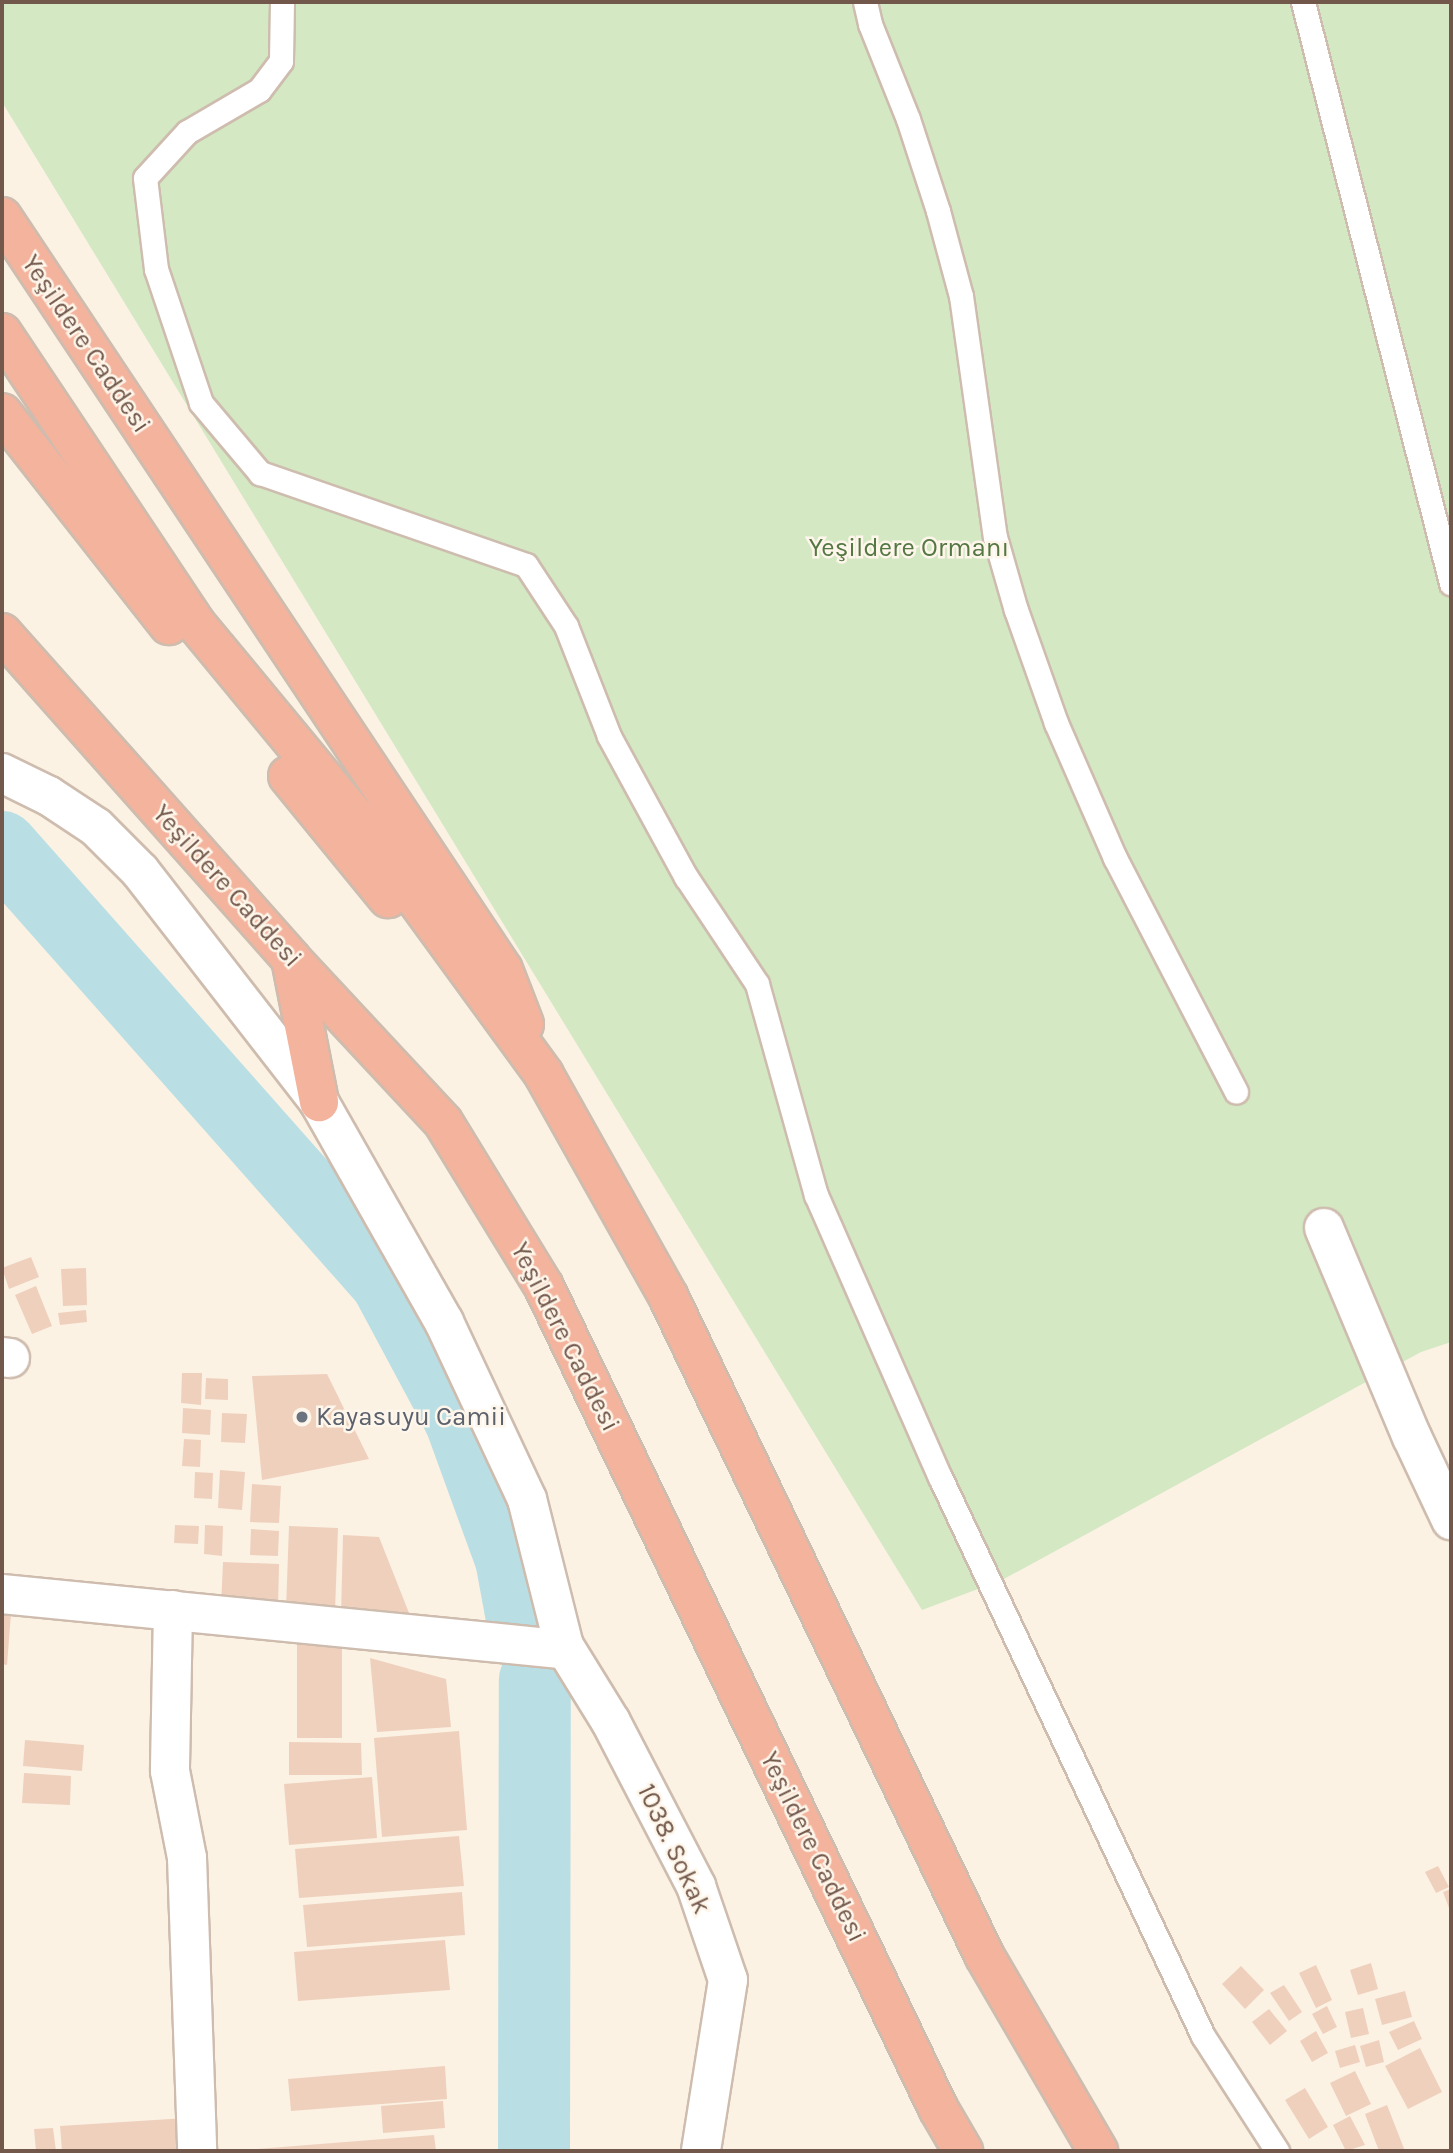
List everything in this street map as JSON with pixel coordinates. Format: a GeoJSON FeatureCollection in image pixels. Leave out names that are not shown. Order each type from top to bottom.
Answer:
{"type":"FeatureCollection","features":[{"type":"Feature","properties":{"kind":"highway","name":"Yeşildere Caddesi"},"geometry":{"type":"LineString","coordinates":[[2,217],[503,970],[544,1075]]}},
{"type":"Feature","properties":{"kind":"highway","name":"Yeşildere Caddesi"},"geometry":{"type":"LineString","coordinates":[[2,333],[196,624],[362,825],[544,1075],[669,1298],[984,1955],[1098,2151]]}},
{"type":"Feature","properties":{"kind":"highway","name":"Yeşildere Caddesi"},"geometry":{"type":"LineString","coordinates":[[2,413],[356,862],[544,1075]]}},
{"type":"Feature","properties":{"kind":"highway","name":"Yeşildere Caddesi"},"geometry":{"type":"LineString","coordinates":[[2,633],[291,959],[443,1122],[544,1287],[938,2108],[963,2151]]}},
{"type":"Feature","properties":{"kind":"highway"},"geometry":{"type":"LineString","coordinates":[[291,959],[319,1102]]}},
{"type":"Feature","properties":{"kind":"street","name":"1038. Sokak"},"geometry":{"type":"LineString","coordinates":[[2,773],[49,796],[96,827],[140,871],[319,1102],[444,1322],[527,1499],[564,1646],[611,1722],[696,1886],[728,1980],[702,2151]]}},
{"type":"Feature","properties":{"kind":"street"},"geometry":{"type":"LineString","coordinates":[[1324,1228],[1412,1437],[1451,1520]]}},
{"type":"Feature","properties":{"kind":"street"},"geometry":{"type":"LineString","coordinates":[[2,1594],[560,1649],[564,1646]]}},
{"type":"Feature","properties":{"kind":"street"},"geometry":{"type":"LineString","coordinates":[[173,1609],[170,1771],[187,1858],[197,2151]]}},
{"type":"Feature","properties":{"kind":"lane"},"geometry":{"type":"LineString","coordinates":[[282,2],[281,61],[259,90],[187,132],[145,178],[156,269],[201,403],[260,473],[526,565],[566,626],[609,736],[686,877],[757,984],[816,1195],[940,1477],[1203,2036],[1277,2151]]}},
{"type":"Feature","properties":{"kind":"lane"},"geometry":{"type":"LineString","coordinates":[[865,2],[870,23],[908,119],[939,211],[961,296],[995,537],[1016,610],[1056,723],[1115,858],[1236,1091]]}},
{"type":"Feature","properties":{"kind":"lane"},"geometry":{"type":"LineString","coordinates":[[1303,2],[1451,583]]}},
{"type":"Feature","properties":{"kind":"green space","name":"Yeşildere Ormanı"},"geometry":{"type":"Polygon","coordinates":[[[2,2],[1451,2],[1451,1342],[1421,1352],[1002,1580],[922,1610],[2,102],[2,2]]]}},
{"type":"Feature","properties":{"kind":"building"},"geometry":{"type":"Polygon","coordinates":[[[31,1257],[39,1277],[9,1289],[2,1268],[31,1257]]]}},
{"type":"Feature","properties":{"kind":"building"},"geometry":{"type":"Polygon","coordinates":[[[86,1268],[87,1305],[63,1306],[61,1269],[86,1268]]]}},
{"type":"Feature","properties":{"kind":"building"},"geometry":{"type":"Polygon","coordinates":[[[36,1286],[52,1326],[32,1334],[15,1295],[36,1286]]]}},
{"type":"Feature","properties":{"kind":"building"},"geometry":{"type":"Polygon","coordinates":[[[86,1310],[87,1322],[60,1325],[58,1313],[86,1310]]]}},
{"type":"Feature","properties":{"kind":"building"},"geometry":{"type":"Polygon","coordinates":[[[182,1373],[202,1373],[201,1405],[181,1403],[182,1373]]]}},
{"type":"Feature","properties":{"kind":"building","name":"Kayasuyu Camii"},"geometry":{"type":"Polygon","coordinates":[[[327,1374],[369,1459],[262,1480],[252,1376],[327,1374]]]}},
{"type":"Feature","properties":{"kind":"building"},"geometry":{"type":"Polygon","coordinates":[[[206,1378],[228,1379],[228,1400],[205,1399],[206,1378]]]}},
{"type":"Feature","properties":{"kind":"building"},"geometry":{"type":"Polygon","coordinates":[[[183,1408],[211,1410],[210,1435],[182,1433],[183,1408]]]}},
{"type":"Feature","properties":{"kind":"building"},"geometry":{"type":"Polygon","coordinates":[[[222,1413],[247,1414],[245,1443],[221,1442],[222,1413]]]}},
{"type":"Feature","properties":{"kind":"building"},"geometry":{"type":"Polygon","coordinates":[[[184,1439],[201,1440],[200,1467],[182,1466],[184,1439]]]}},
{"type":"Feature","properties":{"kind":"building"},"geometry":{"type":"Polygon","coordinates":[[[220,1470],[245,1472],[242,1510],[218,1508],[220,1470]]]}},
{"type":"Feature","properties":{"kind":"building"},"geometry":{"type":"Polygon","coordinates":[[[195,1472],[213,1473],[212,1499],[194,1498],[195,1472]]]}},
{"type":"Feature","properties":{"kind":"building"},"geometry":{"type":"Polygon","coordinates":[[[252,1484],[281,1486],[279,1523],[250,1522],[252,1484]]]}},
{"type":"Feature","properties":{"kind":"building"},"geometry":{"type":"Polygon","coordinates":[[[175,1525],[199,1526],[198,1544],[174,1543],[175,1525]]]}},
{"type":"Feature","properties":{"kind":"building"},"geometry":{"type":"Polygon","coordinates":[[[205,1525],[223,1526],[222,1556],[204,1554],[205,1525]]]}},
{"type":"Feature","properties":{"kind":"building"},"geometry":{"type":"Polygon","coordinates":[[[289,1526],[338,1528],[335,1612],[286,1610],[289,1526]]]}},
{"type":"Feature","properties":{"kind":"building"},"geometry":{"type":"Polygon","coordinates":[[[251,1529],[279,1531],[278,1556],[250,1555],[251,1529]]]}},
{"type":"Feature","properties":{"kind":"building"},"geometry":{"type":"Polygon","coordinates":[[[343,1535],[379,1537],[411,1618],[341,1616],[343,1535]]]}},
{"type":"Feature","properties":{"kind":"building"},"geometry":{"type":"Polygon","coordinates":[[[223,1562],[279,1564],[278,1609],[221,1606],[223,1562]]]}},
{"type":"Feature","properties":{"kind":"building"},"geometry":{"type":"Polygon","coordinates":[[[2,1614],[11,1614],[7,1665],[2,1664],[2,1614]]]}},
{"type":"Feature","properties":{"kind":"building"},"geometry":{"type":"Polygon","coordinates":[[[342,1642],[342,1738],[297,1738],[297,1643],[342,1642]]]}},
{"type":"Feature","properties":{"kind":"building"},"geometry":{"type":"Polygon","coordinates":[[[370,1658],[446,1679],[451,1727],[377,1732],[370,1658]]]}},
{"type":"Feature","properties":{"kind":"building"},"geometry":{"type":"Polygon","coordinates":[[[459,1731],[467,1830],[382,1837],[374,1738],[459,1731]]]}},
{"type":"Feature","properties":{"kind":"building"},"geometry":{"type":"Polygon","coordinates":[[[25,1740],[84,1745],[82,1771],[23,1766],[25,1740]]]}},
{"type":"Feature","properties":{"kind":"building"},"geometry":{"type":"Polygon","coordinates":[[[289,1742],[361,1743],[362,1775],[289,1775],[289,1742]]]}},
{"type":"Feature","properties":{"kind":"building"},"geometry":{"type":"Polygon","coordinates":[[[24,1773],[71,1776],[70,1805],[22,1803],[24,1773]]]}},
{"type":"Feature","properties":{"kind":"building"},"geometry":{"type":"Polygon","coordinates":[[[372,1777],[377,1838],[289,1845],[284,1784],[372,1777]]]}},
{"type":"Feature","properties":{"kind":"building"},"geometry":{"type":"Polygon","coordinates":[[[459,1836],[464,1886],[299,1898],[295,1849],[459,1836]]]}},
{"type":"Feature","properties":{"kind":"building"},"geometry":{"type":"Polygon","coordinates":[[[1438,1866],[1449,1887],[1436,1893],[1425,1872],[1438,1866]]]}},
{"type":"Feature","properties":{"kind":"building"},"geometry":{"type":"Polygon","coordinates":[[[1451,1889],[1451,1913],[1443,1892],[1451,1889]]]}},
{"type":"Feature","properties":{"kind":"building"},"geometry":{"type":"Polygon","coordinates":[[[462,1892],[465,1935],[307,1947],[303,1905],[462,1892]]]}},
{"type":"Feature","properties":{"kind":"building"},"geometry":{"type":"Polygon","coordinates":[[[445,1940],[450,1990],[298,2001],[294,1952],[445,1940]]]}},
{"type":"Feature","properties":{"kind":"building"},"geometry":{"type":"Polygon","coordinates":[[[1371,1963],[1378,1989],[1358,1995],[1350,1970],[1371,1963]]]}},
{"type":"Feature","properties":{"kind":"building"},"geometry":{"type":"Polygon","coordinates":[[[1316,1965],[1332,2000],[1316,2008],[1299,1973],[1316,1965]]]}},
{"type":"Feature","properties":{"kind":"building"},"geometry":{"type":"Polygon","coordinates":[[[1241,1966],[1264,1990],[1245,2009],[1222,1984],[1241,1966]]]}},
{"type":"Feature","properties":{"kind":"building"},"geometry":{"type":"Polygon","coordinates":[[[1284,1985],[1302,2012],[1289,2021],[1270,1993],[1284,1985]]]}},
{"type":"Feature","properties":{"kind":"building"},"geometry":{"type":"Polygon","coordinates":[[[1405,1991],[1412,2017],[1382,2025],[1375,1999],[1405,1991]]]}},
{"type":"Feature","properties":{"kind":"building"},"geometry":{"type":"Polygon","coordinates":[[[1327,2006],[1337,2027],[1323,2034],[1312,2014],[1327,2006]]]}},
{"type":"Feature","properties":{"kind":"building"},"geometry":{"type":"Polygon","coordinates":[[[1363,2008],[1369,2034],[1351,2038],[1345,2012],[1363,2008]]]}},
{"type":"Feature","properties":{"kind":"building"},"geometry":{"type":"Polygon","coordinates":[[[1269,2009],[1287,2031],[1270,2045],[1252,2022],[1269,2009]]]}},
{"type":"Feature","properties":{"kind":"building"},"geometry":{"type":"Polygon","coordinates":[[[1414,2021],[1422,2039],[1398,2050],[1389,2032],[1414,2021]]]}},
{"type":"Feature","properties":{"kind":"building"},"geometry":{"type":"Polygon","coordinates":[[[1316,2031],[1328,2053],[1312,2062],[1300,2041],[1316,2031]]]}},
{"type":"Feature","properties":{"kind":"building"},"geometry":{"type":"Polygon","coordinates":[[[1379,2040],[1384,2062],[1366,2067],[1360,2046],[1379,2040]]]}},
{"type":"Feature","properties":{"kind":"building"},"geometry":{"type":"Polygon","coordinates":[[[1355,2045],[1360,2062],[1340,2068],[1335,2051],[1355,2045]]]}},
{"type":"Feature","properties":{"kind":"building"},"geometry":{"type":"Polygon","coordinates":[[[1420,2048],[1442,2092],[1408,2109],[1385,2066],[1420,2048]]]}},
{"type":"Feature","properties":{"kind":"building"},"geometry":{"type":"Polygon","coordinates":[[[445,2066],[447,2099],[291,2111],[288,2079],[445,2066]]]}},
{"type":"Feature","properties":{"kind":"building"},"geometry":{"type":"Polygon","coordinates":[[[1355,2071],[1371,2104],[1346,2116],[1330,2083],[1355,2071]]]}},
{"type":"Feature","properties":{"kind":"building"},"geometry":{"type":"Polygon","coordinates":[[[1305,2088],[1328,2127],[1309,2139],[1285,2100],[1305,2088]]]}},
{"type":"Feature","properties":{"kind":"building"},"geometry":{"type":"Polygon","coordinates":[[[443,2101],[445,2128],[383,2133],[381,2106],[443,2101]]]}},
{"type":"Feature","properties":{"kind":"building"},"geometry":{"type":"Polygon","coordinates":[[[1387,2105],[1405,2151],[1379,2151],[1365,2114],[1387,2105]]]}},
{"type":"Feature","properties":{"kind":"building"},"geometry":{"type":"Polygon","coordinates":[[[1350,2116],[1365,2145],[1346,2151],[1333,2125],[1350,2116]]]}},
{"type":"Feature","properties":{"kind":"building"},"geometry":{"type":"Polygon","coordinates":[[[186,2118],[188,2151],[62,2151],[60,2126],[186,2118]]]}},
{"type":"Feature","properties":{"kind":"building"},"geometry":{"type":"Polygon","coordinates":[[[53,2128],[56,2151],[36,2151],[34,2129],[53,2128]]]}},
{"type":"Feature","properties":{"kind":"building"},"geometry":{"type":"Polygon","coordinates":[[[434,2135],[436,2151],[257,2151],[257,2149],[434,2135]]]}},
{"type":"Feature","properties":{"kind":"waterway"},"geometry":{"type":"LineString","coordinates":[[2,847],[386,1281],[460,1419],[511,1559],[521,1613]]}},
{"type":"Feature","properties":{"kind":"waterway"},"geometry":{"type":"LineString","coordinates":[[534,2151],[535,1680]]}},
{"type":"Feature","properties":{"kind":"place","name":"Kayasuyu Camii"},"geometry":{"type":"Point","coordinates":[302,1417]}}]}
